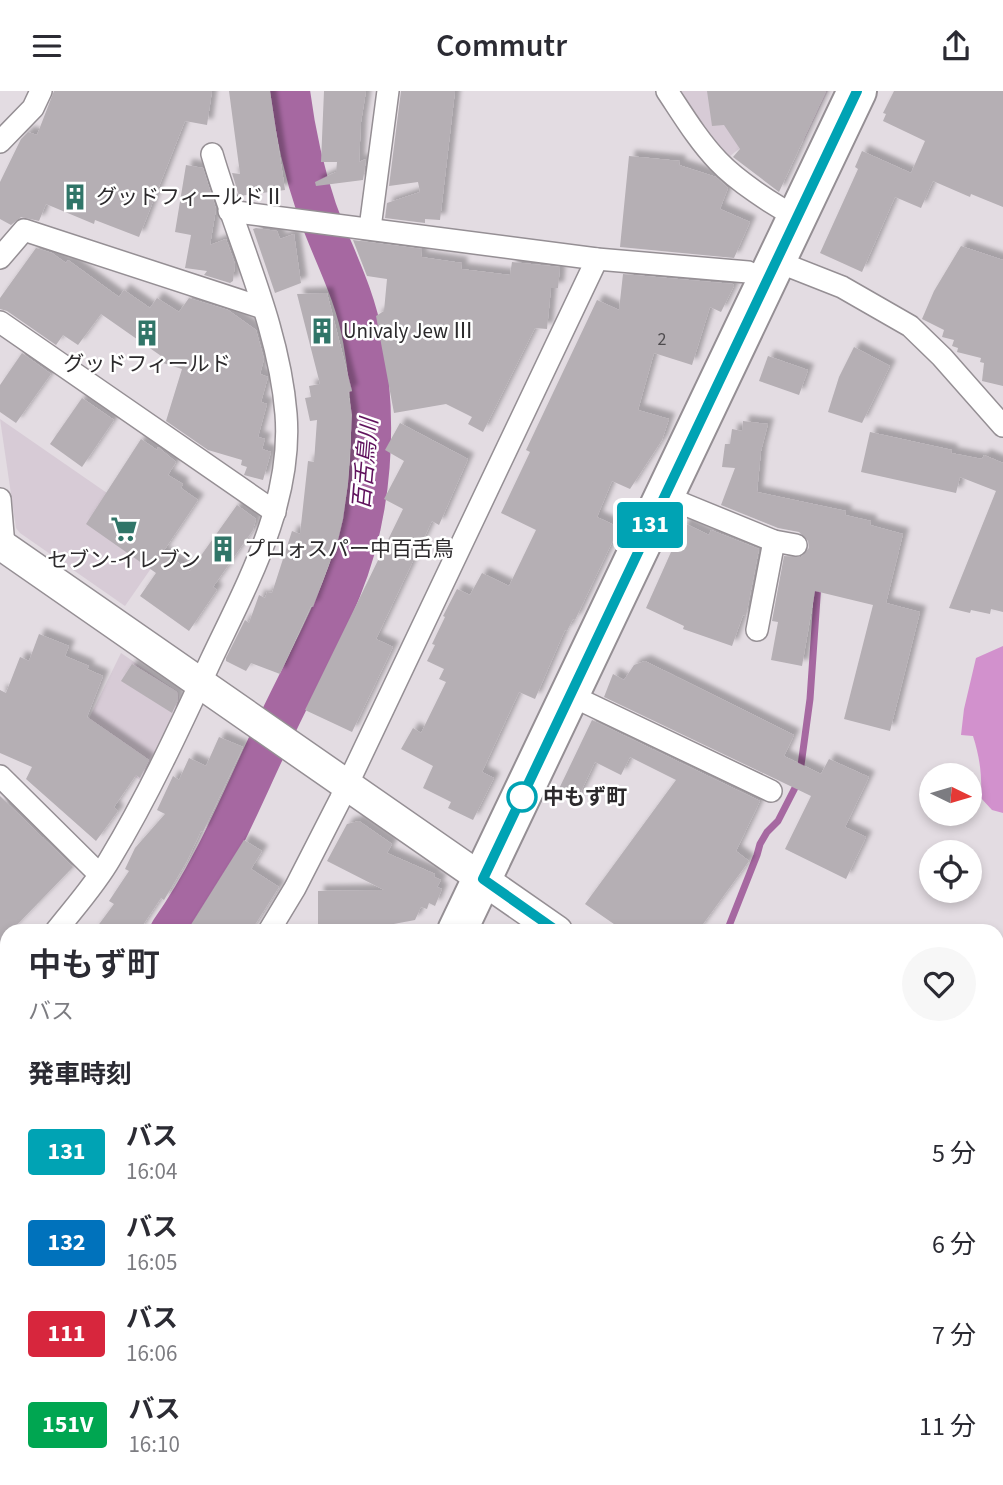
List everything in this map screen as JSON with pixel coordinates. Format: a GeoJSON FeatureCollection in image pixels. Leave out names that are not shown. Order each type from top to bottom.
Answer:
{"type":"FeatureCollection","features":[{"type":"Feature","properties":{"kind":"highway"},"geometry":{"type":"LineString","coordinates":[[460,924],[857,91]]}},
{"type":"Feature","properties":{"kind":"street"},"geometry":{"type":"LineString","coordinates":[[0,142],[33,108],[41,91]]}},
{"type":"Feature","properties":{"kind":"street"},"geometry":{"type":"LineString","coordinates":[[370,228],[388,91]]}},
{"type":"Feature","properties":{"kind":"street"},"geometry":{"type":"LineString","coordinates":[[667,91],[719,162],[778,208],[797,217]]}},
{"type":"Feature","properties":{"kind":"street"},"geometry":{"type":"LineString","coordinates":[[61,924],[109,861],[150,785],[258,560],[275,512],[285,454],[286,417],[281,371],[212,155]]}},
{"type":"Feature","properties":{"kind":"street"},"geometry":{"type":"LineString","coordinates":[[229,211],[597,258],[748,272],[772,271],[842,287],[911,326],[1003,426]]}},
{"type":"Feature","properties":{"kind":"street"},"geometry":{"type":"LineString","coordinates":[[0,258],[24,230],[263,308]]}},
{"type":"Feature","properties":{"kind":"street"},"geometry":{"type":"LineString","coordinates":[[273,924],[295,888],[347,785],[597,258]]}},
{"type":"Feature","properties":{"kind":"street"},"geometry":{"type":"LineString","coordinates":[[0,323],[275,512]]}},
{"type":"Feature","properties":{"kind":"street"},"geometry":{"type":"LineString","coordinates":[[664,496],[774,541],[796,545]]}},
{"type":"Feature","properties":{"kind":"street"},"geometry":{"type":"LineString","coordinates":[[0,499],[2,545],[547,924]]}},
{"type":"Feature","properties":{"kind":"street"},"geometry":{"type":"LineString","coordinates":[[757,630],[774,541]]}},
{"type":"Feature","properties":{"kind":"street"},"geometry":{"type":"LineString","coordinates":[[570,695],[771,790]]}},
{"type":"Feature","properties":{"kind":"street"},"geometry":{"type":"LineString","coordinates":[[0,776],[99,874]]}},
{"type":"Feature","properties":{"kind":"shaded area"},"geometry":{"type":"Polygon","coordinates":[[[676,91],[828,91],[804,141],[774,120],[729,157],[689,111],[676,91]]]}},
{"type":"Feature","properties":{"kind":"shaded area"},"geometry":{"type":"Polygon","coordinates":[[[0,419],[172,538],[125,606],[16,528],[0,419]]]}},
{"type":"Feature","properties":{"kind":"shaded area"},"geometry":{"type":"Polygon","coordinates":[[[1003,646],[1003,813],[992,810],[982,799],[982,763],[979,763],[973,736],[961,735],[976,658],[1003,646]]]}},
{"type":"Feature","properties":{"kind":"shaded area"},"geometry":{"type":"Polygon","coordinates":[[[121,653],[178,692],[180,704],[141,781],[80,737],[121,653]]]}},
{"type":"Feature","properties":{"kind":"building"},"geometry":{"type":"Polygon","coordinates":[[[54,91],[212,91],[207,125],[185,121],[139,237],[95,220],[94,224],[46,204],[39,221],[21,217],[11,225],[0,219],[0,182],[21,139],[28,132],[37,135],[54,91]]]}},
{"type":"Feature","properties":{"kind":"building"},"geometry":{"type":"Polygon","coordinates":[[[229,91],[270,91],[285,190],[239,196],[232,173],[240,174],[229,91]]]}},
{"type":"Feature","properties":{"kind":"building"},"geometry":{"type":"Polygon","coordinates":[[[324,91],[366,91],[359,162],[366,159],[363,180],[316,186],[315,182],[336,172],[337,162],[321,162],[324,91]]]}},
{"type":"Feature","properties":{"kind":"building"},"geometry":{"type":"Polygon","coordinates":[[[401,91],[455,91],[440,220],[425,219],[425,223],[385,218],[387,203],[420,192],[418,182],[389,186],[401,91]]]}},
{"type":"Feature","properties":{"kind":"building"},"geometry":{"type":"Polygon","coordinates":[[[707,91],[826,91],[779,192],[733,157],[740,149],[724,125],[712,126],[707,91]]]}},
{"type":"Feature","properties":{"kind":"building"},"geometry":{"type":"Polygon","coordinates":[[[894,91],[1003,91],[1003,207],[971,194],[970,197],[933,181],[921,208],[895,197],[862,272],[820,253],[858,169],[855,167],[862,151],[911,173],[925,141],[883,121],[886,114],[883,113],[894,91]]]}},
{"type":"Feature","properties":{"kind":"building"},"geometry":{"type":"Polygon","coordinates":[[[629,156],[680,161],[679,165],[716,177],[728,188],[720,209],[750,222],[734,258],[620,247],[629,156]]]}},
{"type":"Feature","properties":{"kind":"building"},"geometry":{"type":"Polygon","coordinates":[[[186,165],[203,168],[216,209],[210,245],[226,239],[235,264],[233,281],[230,283],[204,275],[207,271],[185,268],[191,235],[175,232],[186,165]]]}},
{"type":"Feature","properties":{"kind":"building"},"geometry":{"type":"Polygon","coordinates":[[[253,229],[277,231],[280,239],[294,234],[301,283],[275,293],[253,229]]]}},
{"type":"Feature","properties":{"kind":"building"},"geometry":{"type":"Polygon","coordinates":[[[353,240],[422,249],[421,257],[462,263],[461,269],[510,275],[512,262],[560,267],[558,288],[551,288],[547,329],[535,328],[483,432],[468,424],[472,417],[446,404],[394,413],[376,316],[384,311],[387,279],[367,276],[353,240]]]}},
{"type":"Feature","properties":{"kind":"building"},"geometry":{"type":"Polygon","coordinates":[[[961,246],[1003,260],[1003,386],[982,381],[984,363],[980,362],[981,358],[957,352],[958,348],[952,346],[954,340],[942,337],[944,330],[922,319],[934,291],[961,246]]]}},
{"type":"Feature","properties":{"kind":"building"},"geometry":{"type":"Polygon","coordinates":[[[36,248],[52,253],[66,263],[68,260],[119,297],[124,290],[150,308],[157,298],[179,312],[189,298],[228,310],[256,330],[264,359],[260,374],[268,377],[261,402],[267,404],[258,437],[265,439],[262,449],[271,452],[263,480],[244,475],[247,467],[241,465],[242,460],[208,450],[166,421],[182,369],[163,363],[164,358],[101,314],[78,345],[63,335],[56,345],[7,311],[0,309],[0,298],[36,248]]]}},
{"type":"Feature","properties":{"kind":"building"},"geometry":{"type":"Polygon","coordinates":[[[623,274],[734,286],[721,312],[710,307],[692,365],[654,353],[638,410],[669,419],[662,440],[630,489],[612,481],[597,517],[614,525],[617,532],[575,620],[573,619],[567,631],[565,630],[535,699],[519,692],[482,772],[494,778],[473,820],[448,808],[451,802],[423,788],[433,766],[401,749],[413,728],[421,733],[446,682],[439,679],[444,669],[427,661],[445,617],[443,616],[457,589],[470,595],[482,573],[509,586],[536,530],[501,513],[530,452],[526,450],[597,300],[619,310],[623,274]]]}},
{"type":"Feature","properties":{"kind":"building"},"geometry":{"type":"Polygon","coordinates":[[[327,293],[352,391],[348,392],[352,415],[343,519],[313,607],[311,606],[280,674],[251,663],[246,671],[226,661],[226,658],[245,620],[249,623],[259,595],[265,598],[267,592],[272,593],[292,531],[300,534],[308,461],[314,462],[317,420],[310,421],[305,398],[311,397],[309,386],[320,384],[297,294],[327,293]]]}},
{"type":"Feature","properties":{"kind":"building"},"geometry":{"type":"Polygon","coordinates":[[[854,347],[890,366],[862,423],[828,412],[839,377],[854,347]]]}},
{"type":"Feature","properties":{"kind":"building"},"geometry":{"type":"Polygon","coordinates":[[[22,353],[51,374],[16,423],[0,412],[0,385],[22,353]]]}},
{"type":"Feature","properties":{"kind":"building"},"geometry":{"type":"Polygon","coordinates":[[[768,356],[808,370],[799,395],[759,381],[768,356]]]}},
{"type":"Feature","properties":{"kind":"building"},"geometry":{"type":"Polygon","coordinates":[[[82,398],[114,420],[82,467],[50,444],[82,398]]]}},
{"type":"Feature","properties":{"kind":"building"},"geometry":{"type":"Polygon","coordinates":[[[743,421],[768,424],[761,451],[757,492],[846,511],[845,515],[871,521],[870,525],[903,534],[886,603],[920,612],[890,731],[844,719],[873,605],[815,591],[802,666],[771,660],[778,622],[772,621],[784,556],[801,557],[809,548],[808,541],[799,532],[778,528],[721,505],[735,468],[722,467],[725,444],[730,444],[732,429],[742,431],[743,421]]]}},
{"type":"Feature","properties":{"kind":"building"},"geometry":{"type":"Polygon","coordinates":[[[400,423],[468,459],[439,525],[432,521],[376,639],[393,647],[352,732],[305,710],[403,509],[384,499],[404,461],[385,450],[400,423]]]}},
{"type":"Feature","properties":{"kind":"building"},"geometry":{"type":"Polygon","coordinates":[[[870,432],[952,450],[951,453],[982,459],[984,455],[1003,463],[1003,612],[991,609],[990,614],[971,610],[970,613],[949,608],[996,491],[960,477],[956,493],[861,472],[870,432]]]}},
{"type":"Feature","properties":{"kind":"building"},"geometry":{"type":"Polygon","coordinates":[[[141,439],[157,450],[158,447],[176,462],[168,475],[183,484],[181,488],[198,500],[163,552],[190,571],[237,505],[256,519],[253,530],[213,587],[217,590],[189,631],[140,596],[156,573],[86,524],[141,439]]]}},
{"type":"Feature","properties":{"kind":"building"},"geometry":{"type":"Polygon","coordinates":[[[684,523],[709,535],[711,530],[759,549],[746,616],[743,615],[732,646],[683,629],[684,626],[646,608],[684,523]]]}},
{"type":"Feature","properties":{"kind":"building"},"geometry":{"type":"Polygon","coordinates":[[[39,634],[69,646],[65,656],[89,666],[87,669],[103,676],[87,717],[149,760],[140,778],[136,775],[114,807],[118,811],[96,841],[26,779],[32,767],[0,753],[0,690],[6,693],[20,657],[29,661],[39,634]]]}},
{"type":"Feature","properties":{"kind":"building"},"geometry":{"type":"Polygon","coordinates":[[[645,661],[794,735],[784,756],[821,774],[829,759],[869,777],[845,827],[866,837],[846,879],[785,849],[811,796],[604,697],[613,674],[624,680],[634,665],[645,661]]]}},
{"type":"Feature","properties":{"kind":"building"},"geometry":{"type":"Polygon","coordinates":[[[132,664],[177,692],[178,700],[172,713],[121,681],[132,664]]]}},
{"type":"Feature","properties":{"kind":"building"},"geometry":{"type":"Polygon","coordinates":[[[592,720],[760,801],[736,851],[749,861],[703,924],[614,924],[585,904],[676,780],[630,757],[621,775],[595,762],[576,802],[557,793],[592,720]]]}},
{"type":"Feature","properties":{"kind":"building"},"geometry":{"type":"Polygon","coordinates":[[[219,737],[243,747],[203,832],[201,831],[164,900],[161,898],[144,924],[99,924],[114,904],[109,901],[129,871],[125,869],[135,848],[165,814],[157,810],[173,776],[179,780],[189,758],[206,766],[219,737]]]}},
{"type":"Feature","properties":{"kind":"building"},"geometry":{"type":"Polygon","coordinates":[[[0,796],[73,867],[18,924],[0,924],[0,796]]]}},
{"type":"Feature","properties":{"kind":"building"},"geometry":{"type":"Polygon","coordinates":[[[359,821],[392,844],[387,853],[435,874],[434,877],[441,880],[437,887],[442,889],[435,906],[429,903],[427,909],[421,907],[415,920],[394,924],[318,924],[318,891],[384,890],[327,861],[347,824],[359,821]]]}},
{"type":"Feature","properties":{"kind":"building"},"geometry":{"type":"Polygon","coordinates":[[[244,840],[262,851],[251,869],[279,887],[255,924],[191,924],[244,840]]]}},
{"type":"Feature","properties":{"kind":"waterway","name":"百舌鳥川"},"geometry":{"type":"LineString","coordinates":[[175,924],[222,842],[341,590],[352,560],[366,498],[371,435],[368,371],[363,340],[349,290],[308,181],[290,91]]}},
{"type":"Feature","properties":{"kind":"waterway"},"geometry":{"type":"LineString","coordinates":[[730,924],[760,844],[778,821],[799,780],[810,699],[818,583]]}},
{"type":"Feature","properties":{"kind":"bus line","name":"131"},"geometry":{"type":"LineString","coordinates":[[547,924],[483,879],[857,91]]}},
{"type":"Feature","properties":{"kind":"place","name":"グッドフィールドⅡ"},"geometry":{"type":"Point","coordinates":[75,197]}},
{"type":"Feature","properties":{"kind":"place","name":"Univaly Jew Ⅲ"},"geometry":{"type":"Point","coordinates":[322,331]}},
{"type":"Feature","properties":{"kind":"place","name":"グッドフィールド"},"geometry":{"type":"Point","coordinates":[147,333]}},
{"type":"Feature","properties":{"kind":"place","name":"セブン-イレブン"},"geometry":{"type":"Point","coordinates":[124,529]}},
{"type":"Feature","properties":{"kind":"place","name":"プロォスパー中百舌鳥"},"geometry":{"type":"Point","coordinates":[223,549]}},
{"type":"Feature","properties":{"kind":"place","name":"中もず町"},"geometry":{"type":"Point","coordinates":[522,797]}}]}
